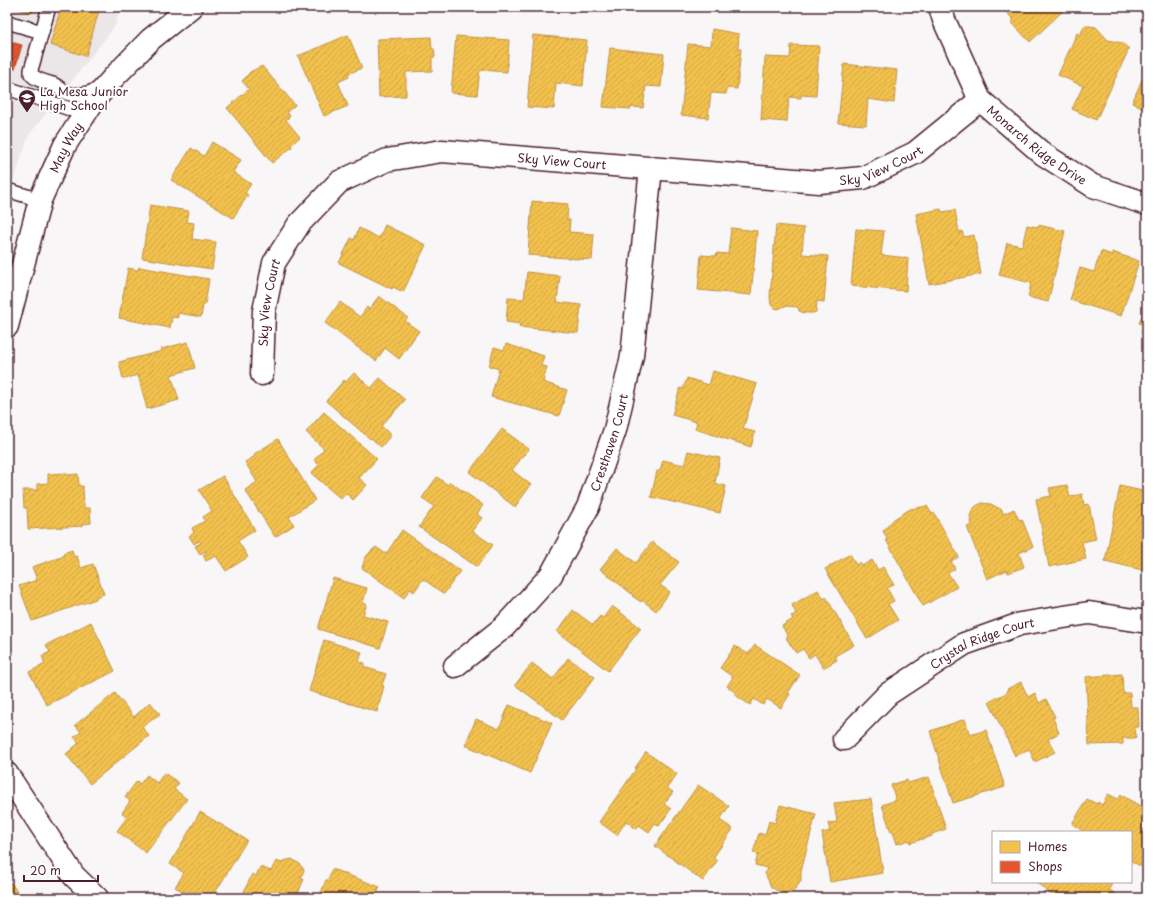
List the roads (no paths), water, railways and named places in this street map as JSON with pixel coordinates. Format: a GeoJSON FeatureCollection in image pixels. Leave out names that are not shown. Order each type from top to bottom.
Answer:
{"type":"FeatureCollection","features":[{"type":"Feature","properties":{"kind":"street","name":"May Way"},"geometry":{"type":"LineString","coordinates":[[7,326],[40,200],[65,145],[84,114],[105,88],[151,39],[191,7]]}},
{"type":"Feature","properties":{"kind":"street","name":"Monarch Ridge Drive"},"geometry":{"type":"LineString","coordinates":[[940,7],[944,20],[980,100],[1043,154],[1093,186],[1147,204]]}},
{"type":"Feature","properties":{"kind":"street","name":"Sky View Court"},"geometry":{"type":"LineString","coordinates":[[262,374],[264,311],[274,263],[299,224],[339,182],[387,160],[442,151],[819,182],[863,178],[915,153],[980,100]]}},
{"type":"Feature","properties":{"kind":"street","name":"Cresthaven Court"},"geometry":{"type":"LineString","coordinates":[[455,666],[504,627],[551,575],[588,507],[615,430],[632,356],[651,168]]}},
{"type":"Feature","properties":{"kind":"street","name":"Crystal Ridge Court"},"geometry":{"type":"LineString","coordinates":[[844,739],[888,694],[964,644],[1020,624],[1089,614],[1147,622]]}},
{"type":"Feature","properties":{"kind":"street"},"geometry":{"type":"LineString","coordinates":[[7,774],[74,876],[97,898]]}},
{"type":"Feature","properties":{"kind":"lane"},"geometry":{"type":"LineString","coordinates":[[49,7],[30,74],[34,78],[59,87],[63,91],[71,94],[81,94],[105,88]]}},
{"type":"Feature","properties":{"kind":"lane"},"geometry":{"type":"LineString","coordinates":[[7,22],[42,32]]}},
{"type":"Feature","properties":{"kind":"lane"},"geometry":{"type":"LineString","coordinates":[[7,88],[84,114]]}},
{"type":"Feature","properties":{"kind":"lane"},"geometry":{"type":"LineString","coordinates":[[7,190],[40,200]]}},
{"type":"Feature","properties":{"kind":"place","name":"La Mesa Junior High School"},"geometry":{"type":"Point","coordinates":[27,113]}}]}
